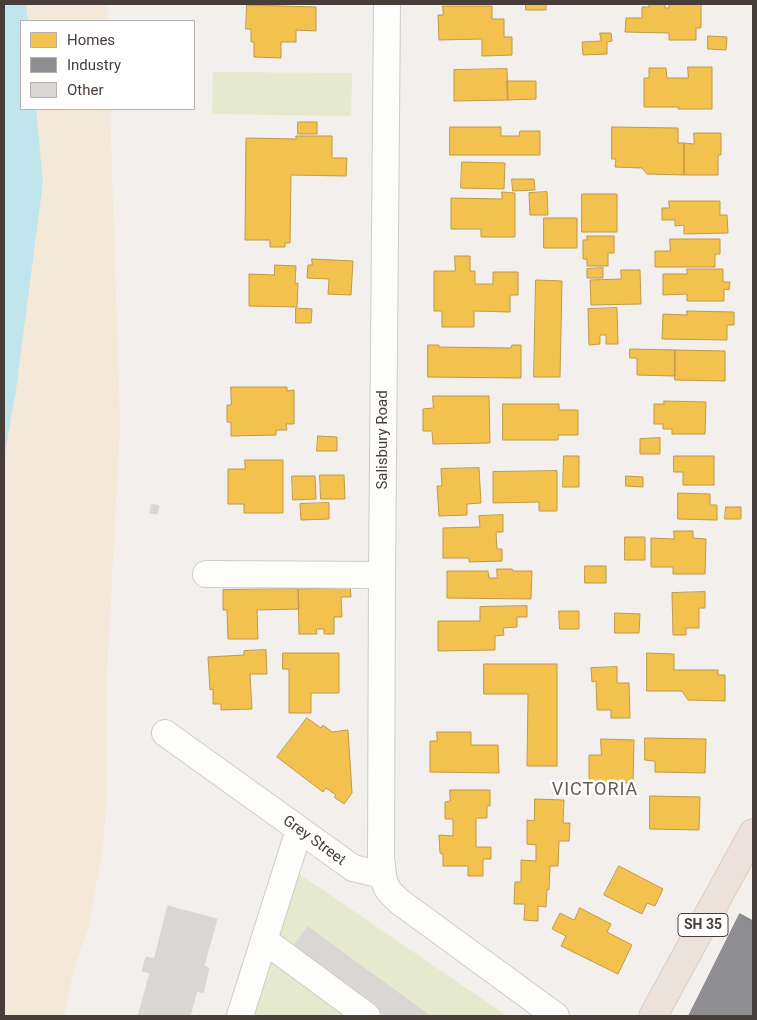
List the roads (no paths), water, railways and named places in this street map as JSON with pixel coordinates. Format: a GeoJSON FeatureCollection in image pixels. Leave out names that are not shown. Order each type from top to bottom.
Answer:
{"type":"FeatureCollection","features":[{"type":"Feature","properties":{"kind":"highway","name":"SH 35"},"geometry":{"type":"LineString","coordinates":[[653,1016],[753,833]]}},
{"type":"Feature","properties":{"kind":"street","name":"Salisbury Road"},"geometry":{"type":"LineString","coordinates":[[383,875],[381,858],[382,576],[387,4]]}},
{"type":"Feature","properties":{"kind":"street"},"geometry":{"type":"LineString","coordinates":[[206,574],[382,576]]}},
{"type":"Feature","properties":{"kind":"street","name":"Grey Street"},"geometry":{"type":"LineString","coordinates":[[165,732],[353,868],[383,875]]}},
{"type":"Feature","properties":{"kind":"street"},"geometry":{"type":"LineString","coordinates":[[240,1016],[299,830]]}},
{"type":"Feature","properties":{"kind":"street"},"geometry":{"type":"LineString","coordinates":[[383,875],[384,885],[391,895],[556,1016]]}},
{"type":"Feature","properties":{"kind":"street"},"geometry":{"type":"LineString","coordinates":[[264,940],[367,1016]]}},
{"type":"Feature","properties":{"kind":"water"},"geometry":{"type":"Polygon","coordinates":[[[4,4],[26,4],[28,20],[20,20],[20,110],[36,110],[43,182],[16,390],[4,459],[4,4]]]}},
{"type":"Feature","properties":{"kind":"district","name":"VICTORIA"},"geometry":{"type":"Point","coordinates":[595,790]}}]}
